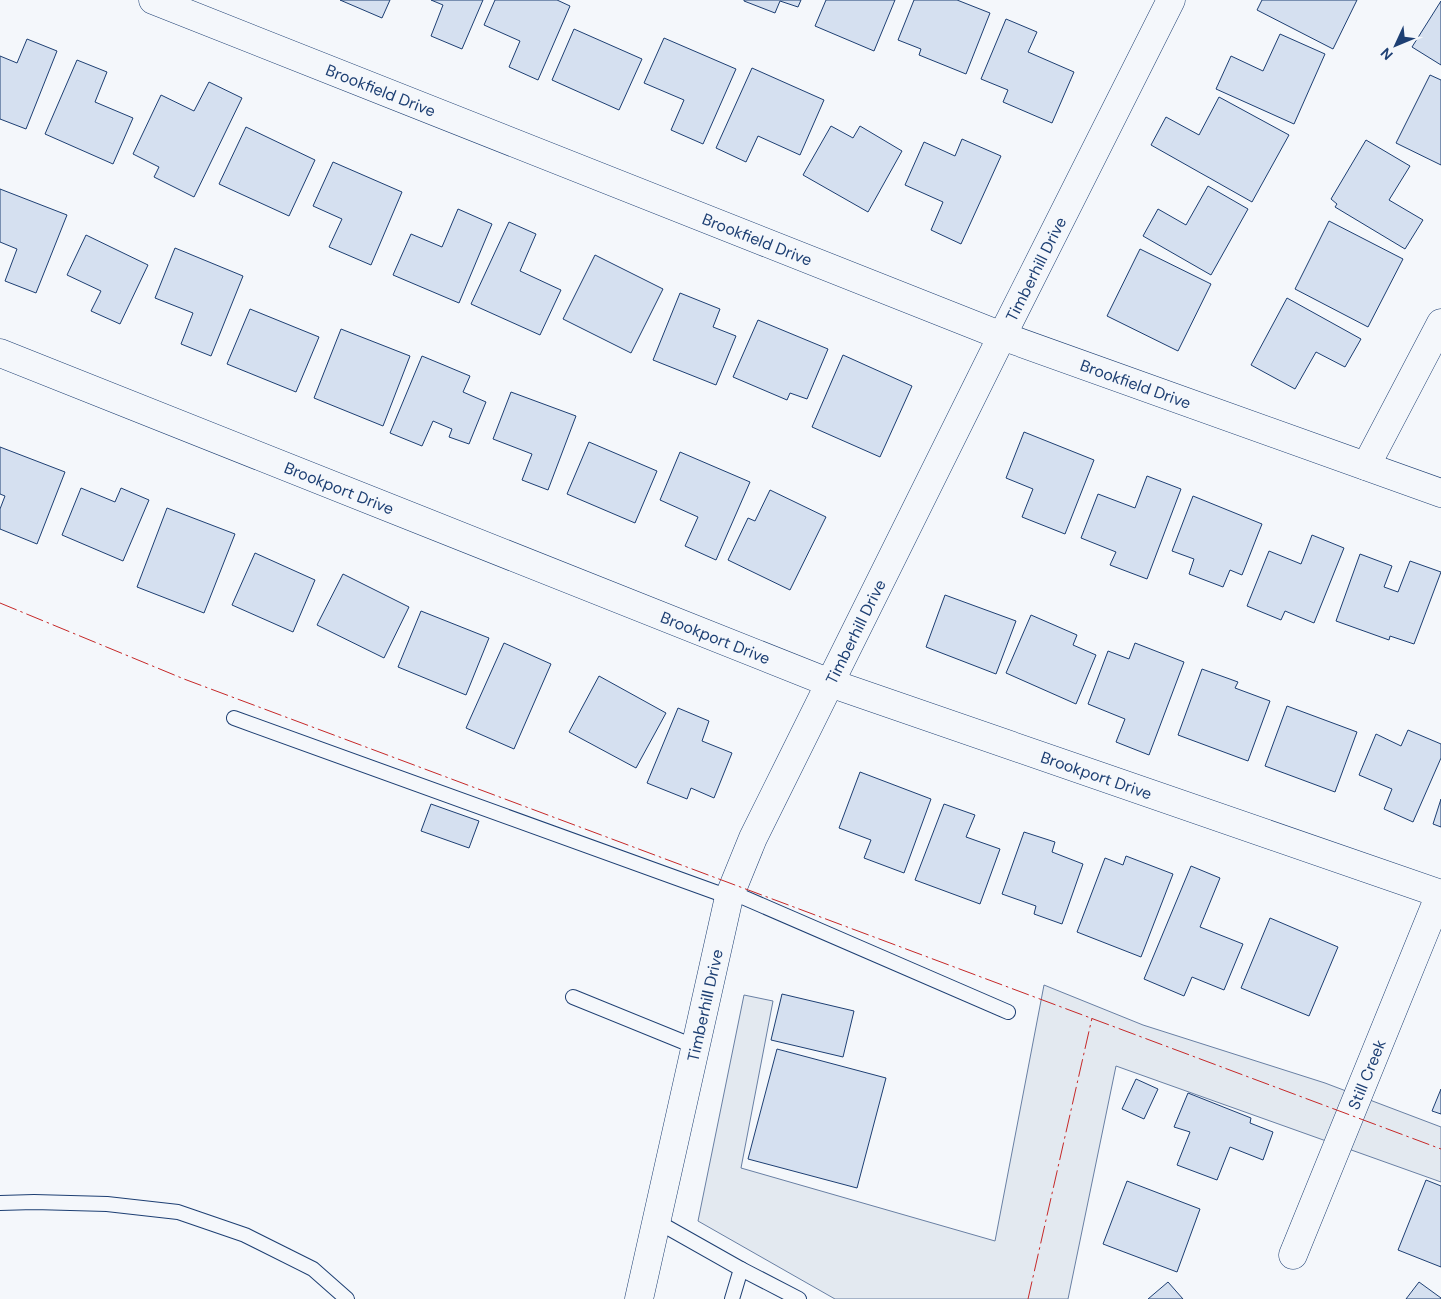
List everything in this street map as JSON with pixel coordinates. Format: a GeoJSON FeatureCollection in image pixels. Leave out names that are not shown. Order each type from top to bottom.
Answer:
{"type":"FeatureCollection","features":[{"type":"Feature","properties":{"kind":"street","name":"Brookfield Drive"},"geometry":{"type":"LineString","coordinates":[[153,0],[1002,336],[1441,493]]}},
{"type":"Feature","properties":{"kind":"street","name":"Timberhill Drive"},"geometry":{"type":"LineString","coordinates":[[638,1299],[730,895],[753,838],[1002,336],[1172,0]]}},
{"type":"Feature","properties":{"kind":"street"},"geometry":{"type":"LineString","coordinates":[[1366,466],[1441,323]]}},
{"type":"Feature","properties":{"kind":"street","name":"Brookport Drive"},"geometry":{"type":"LineString","coordinates":[[0,353],[830,683],[1440,894]]}},
{"type":"Feature","properties":{"kind":"street","name":"Still Creek"},"geometry":{"type":"LineString","coordinates":[[1293,1256],[1440,894]]}},
{"type":"Feature","properties":{"kind":"lane"},"geometry":{"type":"LineString","coordinates":[[234,718],[730,895],[1008,1012]]}},
{"type":"Feature","properties":{"kind":"lane"},"geometry":{"type":"LineString","coordinates":[[573,997],[696,1047]]}},
{"type":"Feature","properties":{"kind":"lane"},"geometry":{"type":"LineString","coordinates":[[0,1203],[107,1204],[178,1212],[244,1235],[313,1269],[347,1299]]}},
{"type":"Feature","properties":{"kind":"lane"},"geometry":{"type":"LineString","coordinates":[[656,1221],[798,1299]]}},
{"type":"Feature","properties":{"kind":"lane"},"geometry":{"type":"LineString","coordinates":[[732,1299],[741,1269]]}},
{"type":"Feature","properties":{"kind":"shaded area"},"geometry":{"type":"Polygon","coordinates":[[[1044,985],[1143,1025],[1325,1083],[1441,1127],[1441,1182],[1116,1066],[1068,1299],[835,1299],[698,1221],[744,995],[773,1001],[741,1168],[995,1241],[1044,985]]]}},
{"type":"Feature","properties":{"kind":"building"},"geometry":{"type":"Polygon","coordinates":[[[340,0],[390,0],[382,18],[340,0]]]}},
{"type":"Feature","properties":{"kind":"building"},"geometry":{"type":"Polygon","coordinates":[[[431,0],[483,0],[462,49],[431,36],[443,5],[431,0]]]}},
{"type":"Feature","properties":{"kind":"building"},"geometry":{"type":"Polygon","coordinates":[[[495,0],[557,0],[570,6],[538,80],[509,67],[520,41],[484,25],[495,0]]]}},
{"type":"Feature","properties":{"kind":"building"},"geometry":{"type":"Polygon","coordinates":[[[744,0],[801,0],[798,7],[780,1],[775,13],[744,0]]]}},
{"type":"Feature","properties":{"kind":"building"},"geometry":{"type":"Polygon","coordinates":[[[826,0],[895,0],[874,51],[815,26],[826,0]]]}},
{"type":"Feature","properties":{"kind":"building"},"geometry":{"type":"Polygon","coordinates":[[[914,0],[957,0],[990,13],[966,74],[919,55],[921,49],[898,40],[914,0]]]}},
{"type":"Feature","properties":{"kind":"building"},"geometry":{"type":"Polygon","coordinates":[[[1262,0],[1357,0],[1333,49],[1257,10],[1262,0]]]}},
{"type":"Feature","properties":{"kind":"building"},"geometry":{"type":"Polygon","coordinates":[[[1441,1],[1441,65],[1412,47],[1441,1]]]}},
{"type":"Feature","properties":{"kind":"building"},"geometry":{"type":"Polygon","coordinates":[[[1006,19],[1037,32],[1028,52],[1074,72],[1052,123],[1003,102],[1008,90],[981,79],[1006,19]]]}},
{"type":"Feature","properties":{"kind":"building"},"geometry":{"type":"Polygon","coordinates":[[[574,29],[642,59],[619,110],[552,80],[574,29]]]}},
{"type":"Feature","properties":{"kind":"building"},"geometry":{"type":"Polygon","coordinates":[[[1280,34],[1325,54],[1294,124],[1216,89],[1231,56],[1263,71],[1280,34]]]}},
{"type":"Feature","properties":{"kind":"building"},"geometry":{"type":"Polygon","coordinates":[[[664,38],[736,69],[703,144],[671,130],[684,100],[644,83],[664,38]]]}},
{"type":"Feature","properties":{"kind":"building"},"geometry":{"type":"Polygon","coordinates":[[[27,39],[57,51],[26,129],[0,119],[0,56],[17,63],[27,39]]]}},
{"type":"Feature","properties":{"kind":"building"},"geometry":{"type":"Polygon","coordinates":[[[77,60],[107,72],[95,102],[133,118],[113,164],[45,134],[77,60]]]}},
{"type":"Feature","properties":{"kind":"building"},"geometry":{"type":"Polygon","coordinates":[[[752,68],[824,100],[800,155],[758,136],[746,162],[716,148],[752,68]]]}},
{"type":"Feature","properties":{"kind":"building"},"geometry":{"type":"Polygon","coordinates":[[[1430,75],[1441,80],[1441,165],[1396,143],[1430,75]]]}},
{"type":"Feature","properties":{"kind":"building"},"geometry":{"type":"Polygon","coordinates":[[[209,82],[242,98],[194,197],[154,177],[159,167],[133,154],[161,95],[194,111],[209,82]]]}},
{"type":"Feature","properties":{"kind":"building"},"geometry":{"type":"Polygon","coordinates":[[[1219,97],[1289,135],[1252,202],[1151,145],[1166,117],[1199,135],[1219,97]]]}},
{"type":"Feature","properties":{"kind":"building"},"geometry":{"type":"Polygon","coordinates":[[[831,126],[853,138],[860,126],[902,151],[868,212],[803,175],[831,126]]]}},
{"type":"Feature","properties":{"kind":"building"},"geometry":{"type":"Polygon","coordinates":[[[246,127],[315,160],[289,216],[219,184],[246,127]]]}},
{"type":"Feature","properties":{"kind":"building"},"geometry":{"type":"Polygon","coordinates":[[[962,139],[1001,156],[961,244],[931,230],[943,202],[905,185],[924,142],[955,156],[962,139]]]}},
{"type":"Feature","properties":{"kind":"building"},"geometry":{"type":"Polygon","coordinates":[[[1366,140],[1410,166],[1389,200],[1423,220],[1405,249],[1335,207],[1337,204],[1331,199],[1366,140]]]}},
{"type":"Feature","properties":{"kind":"building"},"geometry":{"type":"Polygon","coordinates":[[[333,162],[402,192],[371,265],[329,247],[342,219],[313,206],[333,162]]]}},
{"type":"Feature","properties":{"kind":"building"},"geometry":{"type":"Polygon","coordinates":[[[1208,186],[1248,209],[1211,275],[1143,236],[1158,209],[1186,225],[1208,186]]]}},
{"type":"Feature","properties":{"kind":"building"},"geometry":{"type":"Polygon","coordinates":[[[0,189],[67,215],[36,293],[5,281],[17,249],[0,242],[0,189]]]}},
{"type":"Feature","properties":{"kind":"building"},"geometry":{"type":"Polygon","coordinates":[[[458,209],[492,224],[459,303],[393,275],[411,234],[442,247],[458,209]]]}},
{"type":"Feature","properties":{"kind":"building"},"geometry":{"type":"Polygon","coordinates":[[[1329,221],[1403,259],[1368,327],[1295,289],[1329,221]]]}},
{"type":"Feature","properties":{"kind":"building"},"geometry":{"type":"Polygon","coordinates":[[[509,222],[536,234],[520,271],[561,290],[540,335],[471,304],[509,222]]]}},
{"type":"Feature","properties":{"kind":"building"},"geometry":{"type":"Polygon","coordinates":[[[86,235],[148,265],[120,324],[91,311],[101,291],[67,275],[86,235]]]}},
{"type":"Feature","properties":{"kind":"building"},"geometry":{"type":"Polygon","coordinates":[[[175,248],[243,276],[211,356],[181,344],[193,313],[155,298],[175,248]]]}},
{"type":"Feature","properties":{"kind":"building"},"geometry":{"type":"Polygon","coordinates":[[[1140,249],[1211,284],[1178,351],[1107,316],[1140,249]]]}},
{"type":"Feature","properties":{"kind":"building"},"geometry":{"type":"Polygon","coordinates":[[[595,255],[663,289],[631,353],[563,319],[595,255]]]}},
{"type":"Feature","properties":{"kind":"building"},"geometry":{"type":"Polygon","coordinates":[[[680,293],[720,309],[713,327],[736,336],[716,385],[653,360],[680,293]]]}},
{"type":"Feature","properties":{"kind":"building"},"geometry":{"type":"Polygon","coordinates":[[[1287,298],[1361,339],[1345,367],[1316,352],[1295,389],[1251,365],[1287,298]]]}},
{"type":"Feature","properties":{"kind":"building"},"geometry":{"type":"Polygon","coordinates":[[[250,309],[319,337],[296,392],[227,364],[250,309]]]}},
{"type":"Feature","properties":{"kind":"building"},"geometry":{"type":"Polygon","coordinates":[[[758,320],[828,349],[807,399],[790,393],[787,400],[733,377],[758,320]]]}},
{"type":"Feature","properties":{"kind":"building"},"geometry":{"type":"Polygon","coordinates":[[[341,329],[410,356],[383,426],[314,398],[341,329]]]}},
{"type":"Feature","properties":{"kind":"building"},"geometry":{"type":"Polygon","coordinates":[[[843,355],[912,386],[880,457],[812,427],[843,355]]]}},
{"type":"Feature","properties":{"kind":"building"},"geometry":{"type":"Polygon","coordinates":[[[422,356],[470,376],[463,392],[486,402],[469,444],[449,437],[452,429],[433,421],[422,446],[390,433],[422,356]]]}},
{"type":"Feature","properties":{"kind":"building"},"geometry":{"type":"Polygon","coordinates":[[[511,392],[576,416],[548,490],[522,480],[532,454],[493,439],[511,392]]]}},
{"type":"Feature","properties":{"kind":"building"},"geometry":{"type":"Polygon","coordinates":[[[1024,432],[1094,460],[1065,534],[1022,517],[1033,489],[1006,478],[1024,432]]]}},
{"type":"Feature","properties":{"kind":"building"},"geometry":{"type":"Polygon","coordinates":[[[589,442],[657,471],[635,523],[567,494],[589,442]]]}},
{"type":"Feature","properties":{"kind":"building"},"geometry":{"type":"Polygon","coordinates":[[[0,447],[65,472],[37,544],[0,529],[0,509],[5,496],[0,494],[0,447]]]}},
{"type":"Feature","properties":{"kind":"building"},"geometry":{"type":"Polygon","coordinates":[[[680,452],[750,482],[716,560],[685,546],[698,517],[660,500],[680,452]]]}},
{"type":"Feature","properties":{"kind":"building"},"geometry":{"type":"Polygon","coordinates":[[[1147,476],[1181,489],[1147,579],[1110,565],[1116,552],[1081,538],[1098,494],[1135,508],[1147,476]]]}},
{"type":"Feature","properties":{"kind":"building"},"geometry":{"type":"Polygon","coordinates":[[[81,488],[115,502],[121,488],[149,500],[123,561],[62,535],[81,488]]]}},
{"type":"Feature","properties":{"kind":"building"},"geometry":{"type":"Polygon","coordinates":[[[770,490],[826,517],[790,590],[728,560],[748,518],[755,521],[770,490]]]}},
{"type":"Feature","properties":{"kind":"building"},"geometry":{"type":"Polygon","coordinates":[[[1193,496],[1262,524],[1242,575],[1230,570],[1223,587],[1189,574],[1194,559],[1172,551],[1193,496]]]}},
{"type":"Feature","properties":{"kind":"building"},"geometry":{"type":"Polygon","coordinates":[[[167,508],[235,534],[204,613],[137,587],[167,508]]]}},
{"type":"Feature","properties":{"kind":"building"},"geometry":{"type":"Polygon","coordinates":[[[1312,535],[1344,548],[1314,623],[1285,611],[1281,620],[1247,606],[1269,551],[1301,564],[1312,535]]]}},
{"type":"Feature","properties":{"kind":"building"},"geometry":{"type":"Polygon","coordinates":[[[255,553],[315,580],[293,632],[232,605],[255,553]]]}},
{"type":"Feature","properties":{"kind":"building"},"geometry":{"type":"Polygon","coordinates":[[[1360,554],[1392,566],[1384,587],[1398,592],[1410,561],[1441,572],[1414,644],[1390,636],[1389,640],[1336,621],[1360,554]]]}},
{"type":"Feature","properties":{"kind":"building"},"geometry":{"type":"Polygon","coordinates":[[[343,574],[409,607],[384,658],[317,625],[343,574]]]}},
{"type":"Feature","properties":{"kind":"building"},"geometry":{"type":"Polygon","coordinates":[[[945,595],[1016,621],[996,674],[926,647],[945,595]]]}},
{"type":"Feature","properties":{"kind":"building"},"geometry":{"type":"Polygon","coordinates":[[[421,611],[489,638],[466,695],[398,667],[421,611]]]}},
{"type":"Feature","properties":{"kind":"building"},"geometry":{"type":"Polygon","coordinates":[[[1031,615],[1077,635],[1073,645],[1096,655],[1076,704],[1006,673],[1031,615]]]}},
{"type":"Feature","properties":{"kind":"building"},"geometry":{"type":"Polygon","coordinates":[[[504,643],[551,664],[514,749],[466,728],[504,643]]]}},
{"type":"Feature","properties":{"kind":"building"},"geometry":{"type":"Polygon","coordinates":[[[1135,643],[1184,662],[1149,755],[1116,742],[1125,719],[1088,704],[1108,651],[1129,659],[1135,643]]]}},
{"type":"Feature","properties":{"kind":"building"},"geometry":{"type":"Polygon","coordinates":[[[1202,669],[1238,682],[1235,688],[1270,701],[1248,761],[1178,735],[1202,669]]]}},
{"type":"Feature","properties":{"kind":"building"},"geometry":{"type":"Polygon","coordinates":[[[599,676],[666,713],[636,768],[569,732],[599,676]]]}},
{"type":"Feature","properties":{"kind":"building"},"geometry":{"type":"Polygon","coordinates":[[[1287,706],[1357,732],[1335,792],[1265,766],[1287,706]]]}},
{"type":"Feature","properties":{"kind":"building"},"geometry":{"type":"Polygon","coordinates":[[[678,708],[709,721],[702,741],[732,753],[714,798],[691,788],[687,799],[647,783],[678,708]]]}},
{"type":"Feature","properties":{"kind":"building"},"geometry":{"type":"Polygon","coordinates":[[[1408,730],[1441,744],[1441,758],[1413,822],[1384,809],[1392,789],[1359,775],[1376,734],[1401,746],[1408,730]]]}},
{"type":"Feature","properties":{"kind":"building"},"geometry":{"type":"Polygon","coordinates":[[[860,772],[931,799],[904,873],[864,858],[871,840],[839,828],[860,772]]]}},
{"type":"Feature","properties":{"kind":"building"},"geometry":{"type":"Polygon","coordinates":[[[1441,799],[1441,827],[1433,824],[1441,799]]]}},
{"type":"Feature","properties":{"kind":"building"},"geometry":{"type":"Polygon","coordinates":[[[431,804],[479,821],[469,848],[421,831],[431,804]]]}},
{"type":"Feature","properties":{"kind":"building"},"geometry":{"type":"Polygon","coordinates":[[[944,804],[975,815],[966,837],[1000,849],[980,904],[915,880],[944,804]]]}},
{"type":"Feature","properties":{"kind":"building"},"geometry":{"type":"Polygon","coordinates":[[[1024,832],[1055,842],[1052,852],[1083,864],[1062,924],[1034,914],[1036,906],[1002,894],[1024,832]]]}},
{"type":"Feature","properties":{"kind":"building"},"geometry":{"type":"Polygon","coordinates":[[[1126,856],[1173,874],[1141,957],[1077,932],[1105,858],[1123,865],[1126,856]]]}},
{"type":"Feature","properties":{"kind":"building"},"geometry":{"type":"Polygon","coordinates":[[[1191,866],[1220,878],[1200,927],[1243,944],[1224,990],[1192,977],[1184,996],[1144,979],[1191,866]]]}},
{"type":"Feature","properties":{"kind":"building"},"geometry":{"type":"Polygon","coordinates":[[[1270,918],[1338,947],[1309,1016],[1241,988],[1270,918]]]}},
{"type":"Feature","properties":{"kind":"building"},"geometry":{"type":"Polygon","coordinates":[[[782,994],[854,1011],[843,1057],[771,1040],[782,994]]]}},
{"type":"Feature","properties":{"kind":"building"},"geometry":{"type":"Polygon","coordinates":[[[777,1049],[886,1078],[857,1188],[748,1159],[777,1049]]]}},
{"type":"Feature","properties":{"kind":"building"},"geometry":{"type":"Polygon","coordinates":[[[1136,1079],[1158,1089],[1144,1119],[1122,1109],[1136,1079]]]}},
{"type":"Feature","properties":{"kind":"building"},"geometry":{"type":"Polygon","coordinates":[[[1441,1089],[1441,1114],[1432,1111],[1441,1089]]]}},
{"type":"Feature","properties":{"kind":"building"},"geometry":{"type":"Polygon","coordinates":[[[1188,1093],[1251,1118],[1250,1123],[1273,1132],[1263,1160],[1230,1147],[1217,1180],[1177,1165],[1190,1132],[1174,1127],[1188,1093]]]}},
{"type":"Feature","properties":{"kind":"building"},"geometry":{"type":"Polygon","coordinates":[[[1426,1180],[1441,1186],[1441,1267],[1398,1250],[1426,1180]]]}},
{"type":"Feature","properties":{"kind":"building"},"geometry":{"type":"Polygon","coordinates":[[[1127,1181],[1200,1209],[1177,1272],[1103,1244],[1127,1181]]]}},
{"type":"Feature","properties":{"kind":"building"},"geometry":{"type":"Polygon","coordinates":[[[1168,1282],[1183,1299],[1148,1299],[1168,1282]]]}},
{"type":"Feature","properties":{"kind":"building"},"geometry":{"type":"Polygon","coordinates":[[[1419,1282],[1441,1298],[1441,1299],[1406,1299],[1419,1282]]]}},
{"type":"Feature","properties":{"kind":"power"},"geometry":{"type":"LineString","coordinates":[[0,603],[184,679],[1441,1149]]}},
{"type":"Feature","properties":{"kind":"power"},"geometry":{"type":"LineString","coordinates":[[1028,1299],[1092,1018]]}}]}
